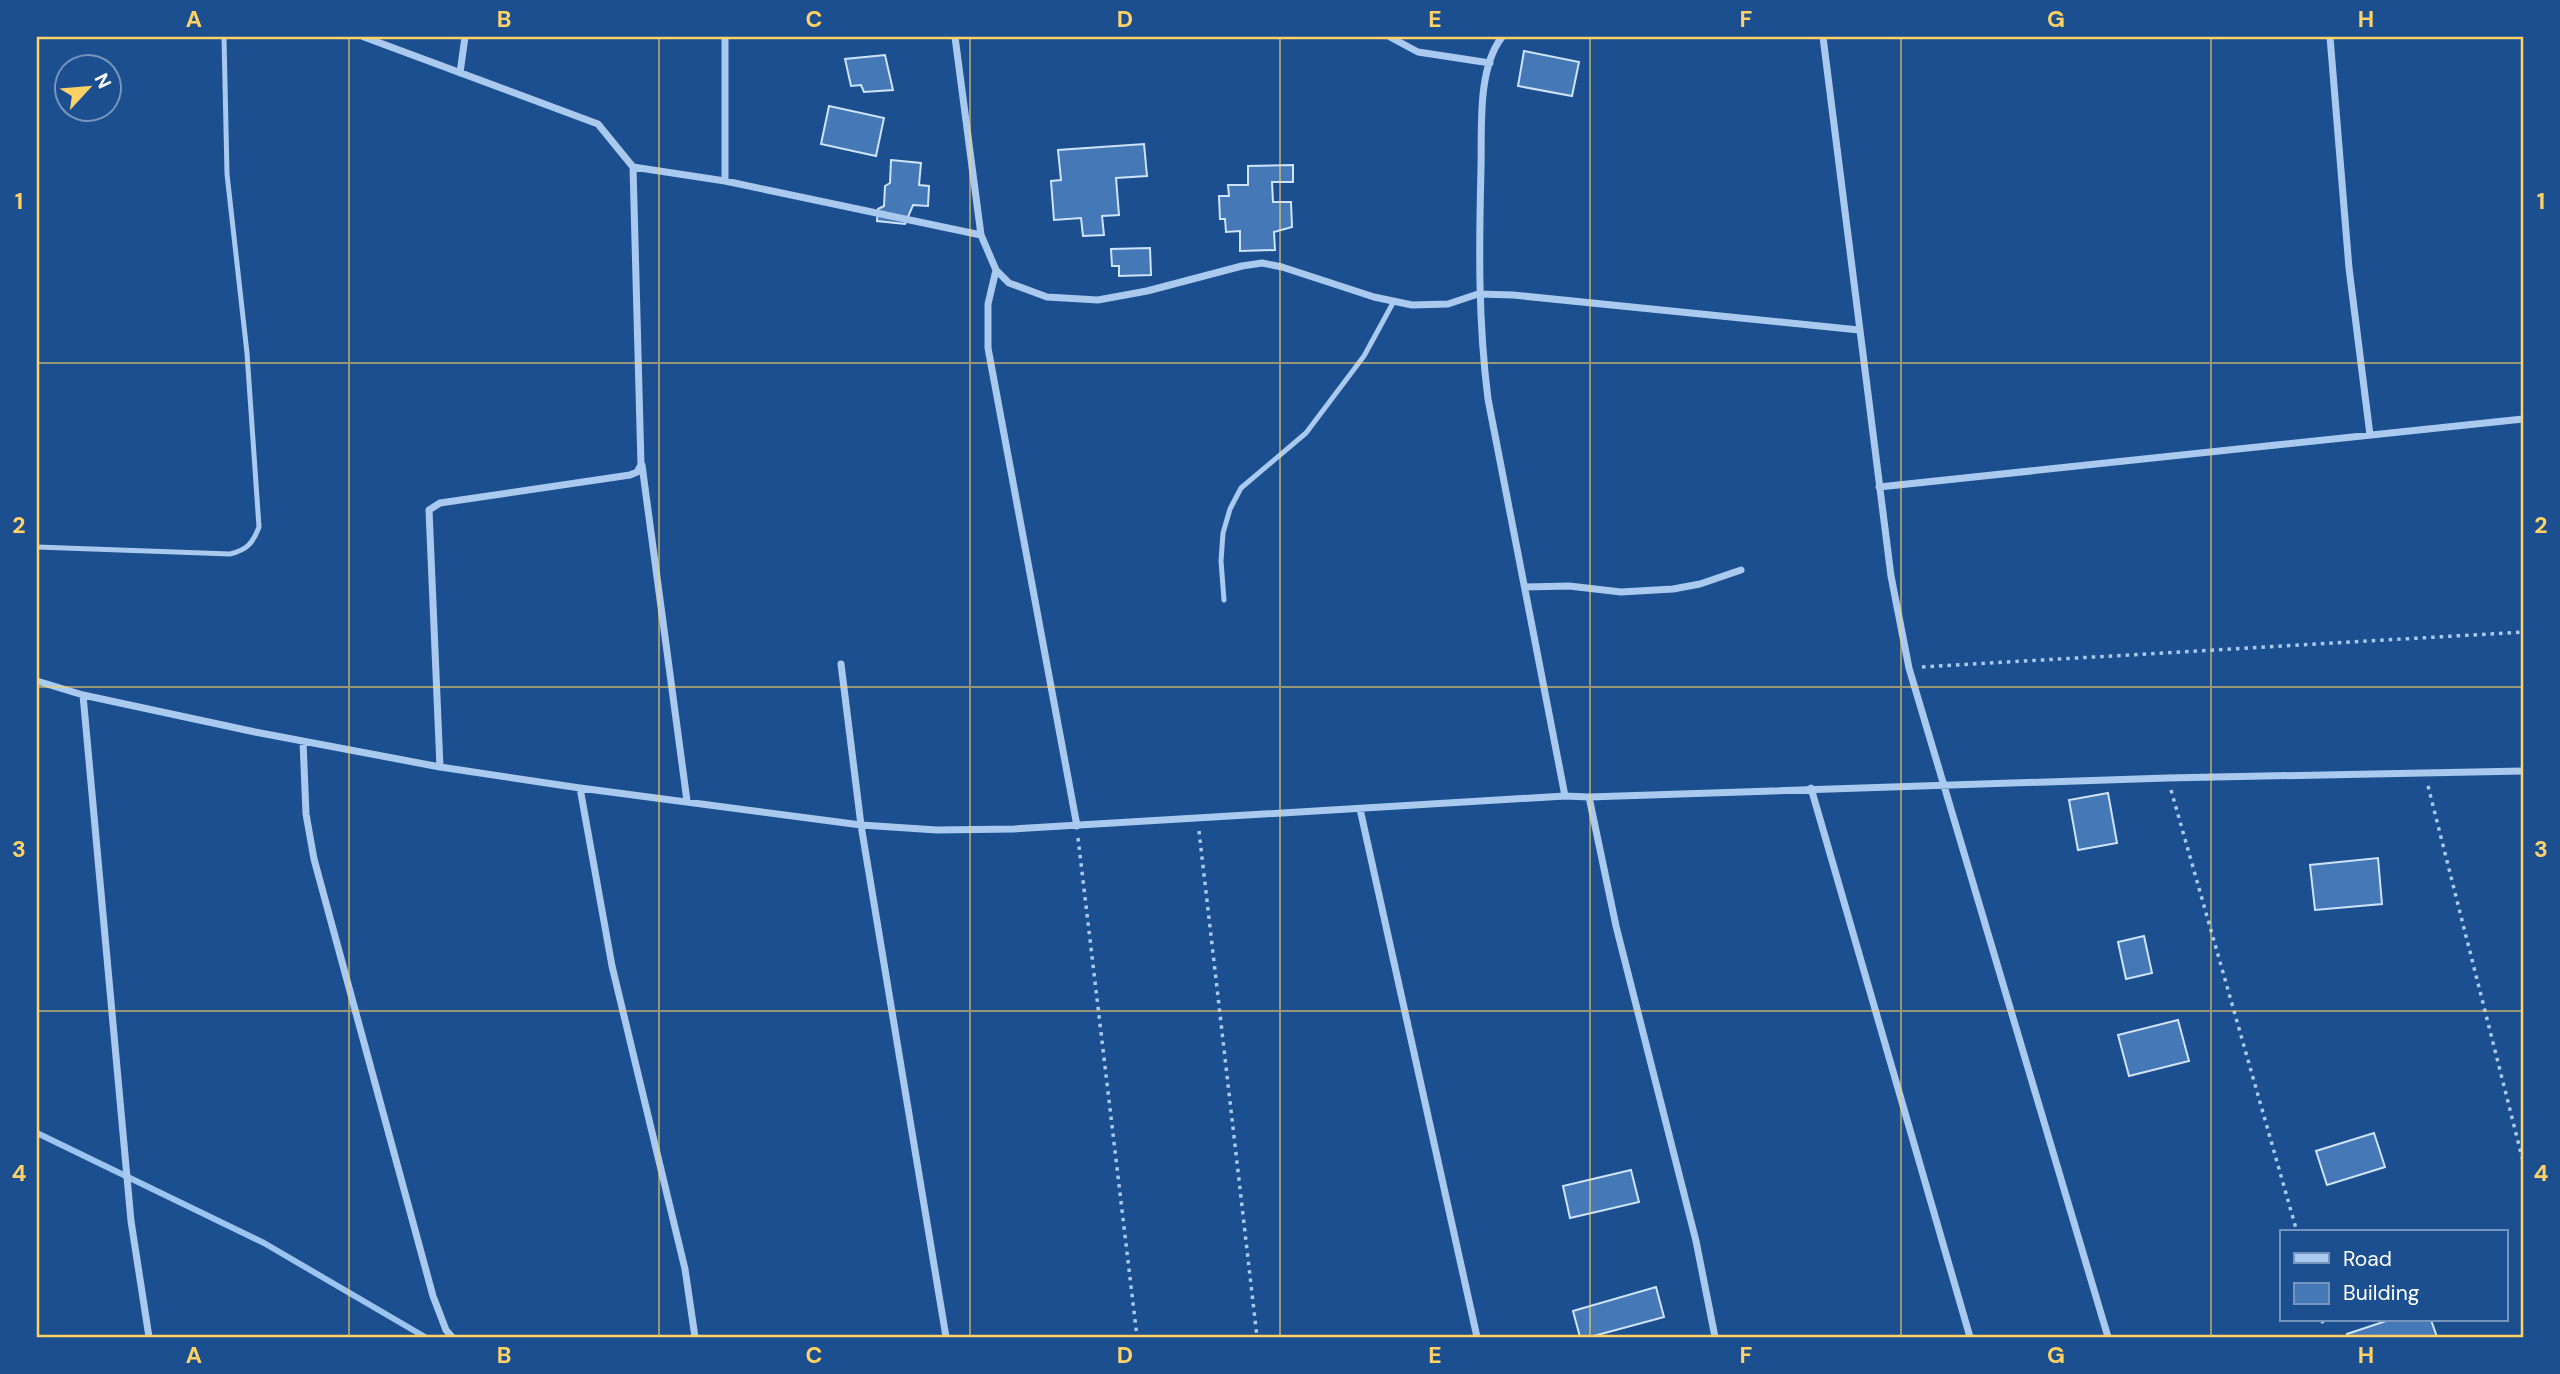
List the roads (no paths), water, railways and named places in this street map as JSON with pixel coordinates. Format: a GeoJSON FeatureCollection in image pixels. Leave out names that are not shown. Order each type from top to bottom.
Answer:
{"type":"FeatureCollection","features":[{"type":"Feature","properties":{"kind":"street"},"geometry":{"type":"LineString","coordinates":[[363,37],[598,124],[633,167],[642,464],[687,801]]}},
{"type":"Feature","properties":{"kind":"street"},"geometry":{"type":"LineString","coordinates":[[460,73],[465,37]]}},
{"type":"Feature","properties":{"kind":"street"},"geometry":{"type":"LineString","coordinates":[[725,37],[725,181]]}},
{"type":"Feature","properties":{"kind":"street"},"geometry":{"type":"LineString","coordinates":[[955,37],[981,235],[996,270],[1009,283],[1047,297],[1098,300],[1262,263],[1412,305],[1448,304],[1478,294],[1513,295],[1859,330]]}},
{"type":"Feature","properties":{"kind":"street"},"geometry":{"type":"LineString","coordinates":[[1390,37],[1418,52],[1490,63]]}},
{"type":"Feature","properties":{"kind":"street"},"geometry":{"type":"LineString","coordinates":[[1502,37],[1497,43],[1483,91],[1478,294],[1481,344],[1488,399],[1565,796]]}},
{"type":"Feature","properties":{"kind":"street"},"geometry":{"type":"LineString","coordinates":[[1823,37],[1898,620],[1909,668],[2108,1337]]}},
{"type":"Feature","properties":{"kind":"street"},"geometry":{"type":"LineString","coordinates":[[2330,37],[2349,268],[2370,435]]}},
{"type":"Feature","properties":{"kind":"street"},"geometry":{"type":"LineString","coordinates":[[633,167],[725,181],[981,235]]}},
{"type":"Feature","properties":{"kind":"street"},"geometry":{"type":"LineString","coordinates":[[996,270],[988,304],[988,348],[1077,826]]}},
{"type":"Feature","properties":{"kind":"street"},"geometry":{"type":"LineString","coordinates":[[1879,486],[2523,419]]}},
{"type":"Feature","properties":{"kind":"street"},"geometry":{"type":"LineString","coordinates":[[440,767],[429,510],[440,503],[629,475],[637,472],[642,464]]}},
{"type":"Feature","properties":{"kind":"street"},"geometry":{"type":"LineString","coordinates":[[1525,587],[1569,586],[1621,592],[1673,589],[1700,584],[1741,570]]}},
{"type":"Feature","properties":{"kind":"street"},"geometry":{"type":"LineString","coordinates":[[841,664],[861,825],[946,1337]]}},
{"type":"Feature","properties":{"kind":"street"},"geometry":{"type":"LineString","coordinates":[[37,681],[83,695],[440,767],[861,825],[937,830],[1077,826],[1565,796],[2167,778],[2523,771]]}},
{"type":"Feature","properties":{"kind":"street"},"geometry":{"type":"LineString","coordinates":[[83,695],[131,1221],[149,1337]]}},
{"type":"Feature","properties":{"kind":"street"},"geometry":{"type":"LineString","coordinates":[[303,741],[306,814],[314,859],[429,1282],[446,1330],[452,1337]]}},
{"type":"Feature","properties":{"kind":"street"},"geometry":{"type":"LineString","coordinates":[[580,788],[612,966],[685,1269],[695,1337]]}},
{"type":"Feature","properties":{"kind":"street"},"geometry":{"type":"LineString","coordinates":[[1811,788],[1970,1337]]}},
{"type":"Feature","properties":{"kind":"street"},"geometry":{"type":"LineString","coordinates":[[1589,797],[1616,926],[1693,1230],[1715,1337]]}},
{"type":"Feature","properties":{"kind":"street"},"geometry":{"type":"LineString","coordinates":[[1360,810],[1477,1337]]}},
{"type":"Feature","properties":{"kind":"lane"},"geometry":{"type":"LineString","coordinates":[[37,547],[230,554],[243,551],[254,540],[259,527],[247,353],[227,174],[224,37]]}},
{"type":"Feature","properties":{"kind":"lane"},"geometry":{"type":"LineString","coordinates":[[1224,600],[1221,561],[1223,533],[1230,509],[1241,488],[1306,433],[1364,356],[1394,301]]}},
{"type":"Feature","properties":{"kind":"waterway"},"geometry":{"type":"LineString","coordinates":[[37,1133],[264,1243],[425,1337]]}}]}
